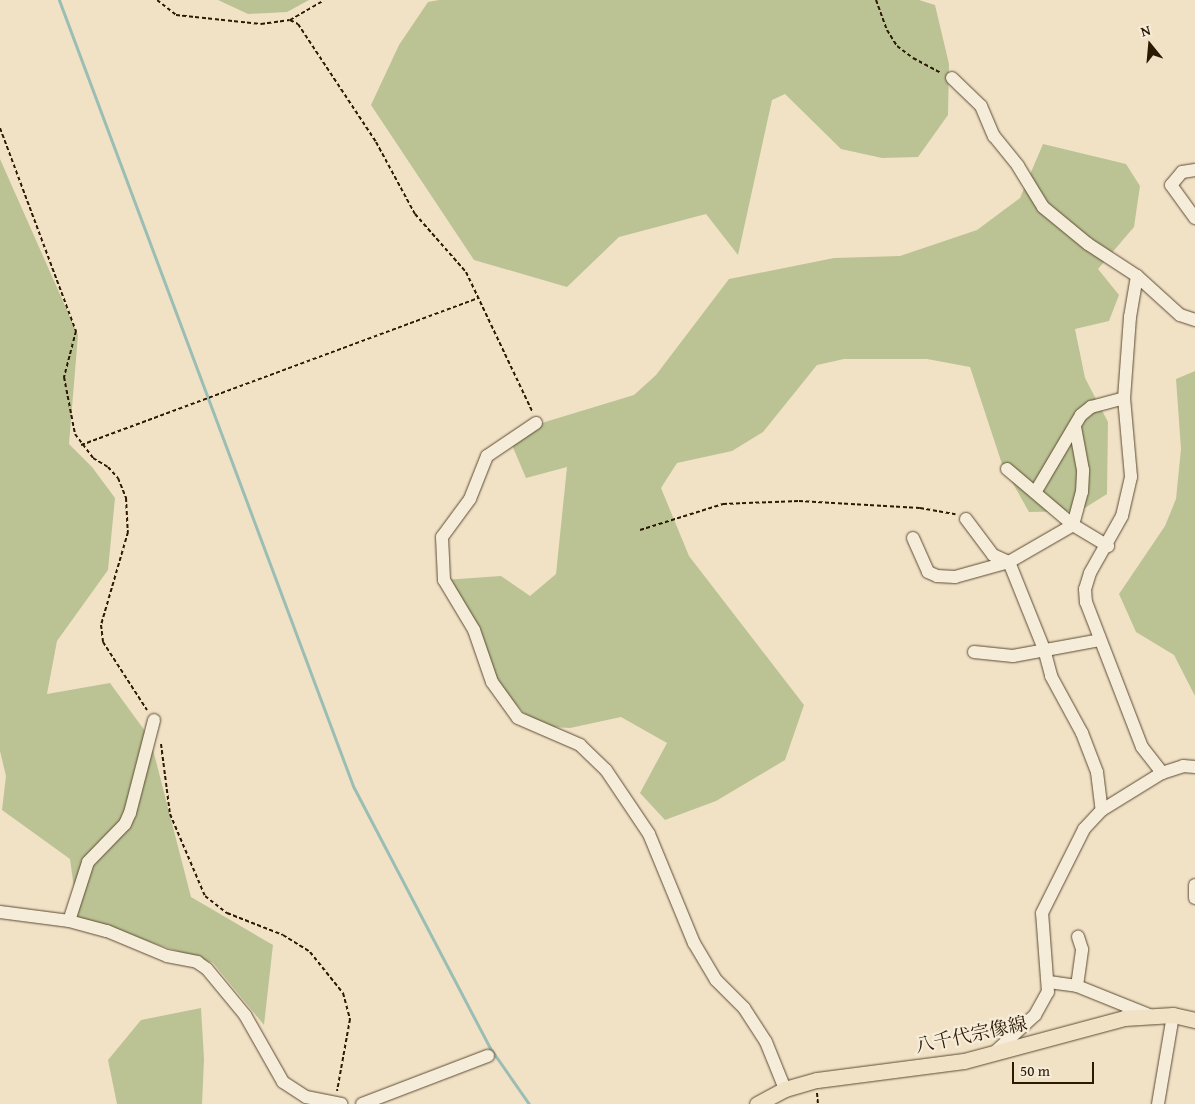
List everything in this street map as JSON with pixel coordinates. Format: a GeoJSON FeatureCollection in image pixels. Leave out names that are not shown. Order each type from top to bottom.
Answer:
{"type":"FeatureCollection","features":[{"type":"Feature","properties":{"kind":"main road","name":"八千代宗像線"},"geometry":{"type":"LineString","coordinates":[[757,1104],[785,1088],[817,1080],[992,1055],[1124,1018],[1173,1015],[1195,1020]]}},
{"type":"Feature","properties":{"kind":"street"},"geometry":{"type":"LineString","coordinates":[[952,78],[981,106],[994,136],[1018,166],[1043,207],[1088,244],[1137,276],[1180,315],[1195,320]]}},
{"type":"Feature","properties":{"kind":"street"},"geometry":{"type":"LineString","coordinates":[[1195,170],[1182,172],[1170,185],[1195,218]]}},
{"type":"Feature","properties":{"kind":"street"},"geometry":{"type":"LineString","coordinates":[[1137,276],[1130,317],[1124,398],[1131,477],[1122,516],[1108,546],[1090,573],[1086,589],[1086,602],[1142,747],[1162,773]]}},
{"type":"Feature","properties":{"kind":"street"},"geometry":{"type":"LineString","coordinates":[[1036,492],[1090,407],[1124,398]]}},
{"type":"Feature","properties":{"kind":"street"},"geometry":{"type":"LineString","coordinates":[[536,423],[487,456],[470,499],[442,538],[444,580],[474,630],[492,682],[518,718],[580,745],[606,770],[649,834],[694,943],[716,980],[744,1008],[766,1042],[785,1088]]}},
{"type":"Feature","properties":{"kind":"street"},"geometry":{"type":"LineString","coordinates":[[913,538],[920,561],[928,572],[937,576],[971,574],[1009,562],[1073,526],[1082,484],[1075,428]]}},
{"type":"Feature","properties":{"kind":"street"},"geometry":{"type":"LineString","coordinates":[[1007,469],[1036,492],[1073,526],[1108,546]]}},
{"type":"Feature","properties":{"kind":"street"},"geometry":{"type":"LineString","coordinates":[[966,518],[993,555],[1009,562],[1044,649],[1051,676],[1082,733],[1097,772],[1102,810]]}},
{"type":"Feature","properties":{"kind":"street"},"geometry":{"type":"LineString","coordinates":[[974,652],[1013,656],[1044,649],[1073,647],[1100,640]]}},
{"type":"Feature","properties":{"kind":"street"},"geometry":{"type":"LineString","coordinates":[[69,921],[88,862],[125,824],[130,813],[154,720]]}},
{"type":"Feature","properties":{"kind":"street"},"geometry":{"type":"LineString","coordinates":[[992,1055],[1035,1015],[1048,992],[1049,982],[1042,913],[1084,829],[1102,810],[1162,773],[1183,766],[1195,767]]}},
{"type":"Feature","properties":{"kind":"street"},"geometry":{"type":"LineString","coordinates":[[1195,885],[1195,898]]}},
{"type":"Feature","properties":{"kind":"street"},"geometry":{"type":"LineString","coordinates":[[0,912],[69,921],[107,931],[167,956],[197,962],[208,969],[245,1015],[283,1082],[306,1097],[337,1102]]}},
{"type":"Feature","properties":{"kind":"street"},"geometry":{"type":"LineString","coordinates":[[1077,986],[1082,949],[1078,937]]}},
{"type":"Feature","properties":{"kind":"street"},"geometry":{"type":"LineString","coordinates":[[1049,982],[1077,986],[1149,1015]]}},
{"type":"Feature","properties":{"kind":"street"},"geometry":{"type":"LineString","coordinates":[[1158,1104],[1173,1015]]}},
{"type":"Feature","properties":{"kind":"street"},"geometry":{"type":"LineString","coordinates":[[362,1104],[488,1056]]}},
{"type":"Feature","properties":{"kind":"path"},"geometry":{"type":"LineString","coordinates":[[156,0],[176,15],[261,24],[290,20],[324,0]]}},
{"type":"Feature","properties":{"kind":"path"},"geometry":{"type":"LineString","coordinates":[[876,0],[887,30],[897,46],[913,58],[952,78]]}},
{"type":"Feature","properties":{"kind":"path"},"geometry":{"type":"LineString","coordinates":[[290,20],[298,24],[376,142],[415,214],[466,272],[536,423]]}},
{"type":"Feature","properties":{"kind":"path"},"geometry":{"type":"LineString","coordinates":[[0,128],[76,331],[64,377],[70,419],[81,446],[113,472],[126,498],[128,532],[101,625],[103,642],[120,673],[154,720],[160,735],[170,814],[205,896],[227,912],[283,935],[310,952],[343,993],[350,1019],[349,1038],[337,1102]]}},
{"type":"Feature","properties":{"kind":"path"},"geometry":{"type":"LineString","coordinates":[[81,446],[479,298]]}},
{"type":"Feature","properties":{"kind":"path"},"geometry":{"type":"LineString","coordinates":[[640,530],[682,514],[723,504],[780,502],[920,508],[953,513],[966,518]]}},
{"type":"Feature","properties":{"kind":"green space"},"geometry":{"type":"Polygon","coordinates":[[[218,0],[309,0],[287,12],[248,14],[218,0]]]}},
{"type":"Feature","properties":{"kind":"green space"},"geometry":{"type":"Polygon","coordinates":[[[439,0],[919,0],[935,5],[949,64],[948,115],[918,157],[882,158],[841,149],[785,94],[772,100],[738,255],[706,214],[619,237],[567,287],[474,260],[371,105],[399,45],[428,2],[439,0]]]}},
{"type":"Feature","properties":{"kind":"green space"},"geometry":{"type":"Polygon","coordinates":[[[1043,144],[1126,164],[1140,186],[1134,227],[1098,269],[1119,295],[1109,321],[1075,329],[1085,378],[1108,422],[1107,494],[1080,511],[1029,512],[1002,464],[970,367],[927,359],[844,359],[817,365],[763,432],[732,451],[677,463],[661,488],[689,556],[804,705],[785,760],[716,801],[665,820],[640,793],[667,743],[621,717],[570,728],[536,726],[501,688],[444,580],[501,576],[530,596],[556,574],[567,467],[526,478],[509,438],[545,422],[634,395],[656,375],[729,279],[834,258],[900,256],[977,230],[1020,198],[1043,144]]]}},
{"type":"Feature","properties":{"kind":"green space"},"geometry":{"type":"Polygon","coordinates":[[[0,159],[78,335],[69,444],[92,467],[115,498],[108,570],[57,641],[47,694],[110,683],[153,742],[150,738],[191,897],[273,945],[264,1025],[213,963],[78,918],[70,859],[2,810],[6,776],[0,751],[0,159]]]}},
{"type":"Feature","properties":{"kind":"green space"},"geometry":{"type":"Polygon","coordinates":[[[1195,371],[1195,696],[1174,655],[1136,632],[1119,594],[1165,526],[1176,499],[1181,449],[1176,379],[1195,371]]]}},
{"type":"Feature","properties":{"kind":"green space"},"geometry":{"type":"Polygon","coordinates":[[[201,1008],[204,1059],[202,1104],[117,1104],[108,1060],[141,1020],[201,1008]]]}},
{"type":"Feature","properties":{"kind":"waterway"},"geometry":{"type":"LineString","coordinates":[[59,0],[353,786],[490,1048],[529,1104]]}}]}
